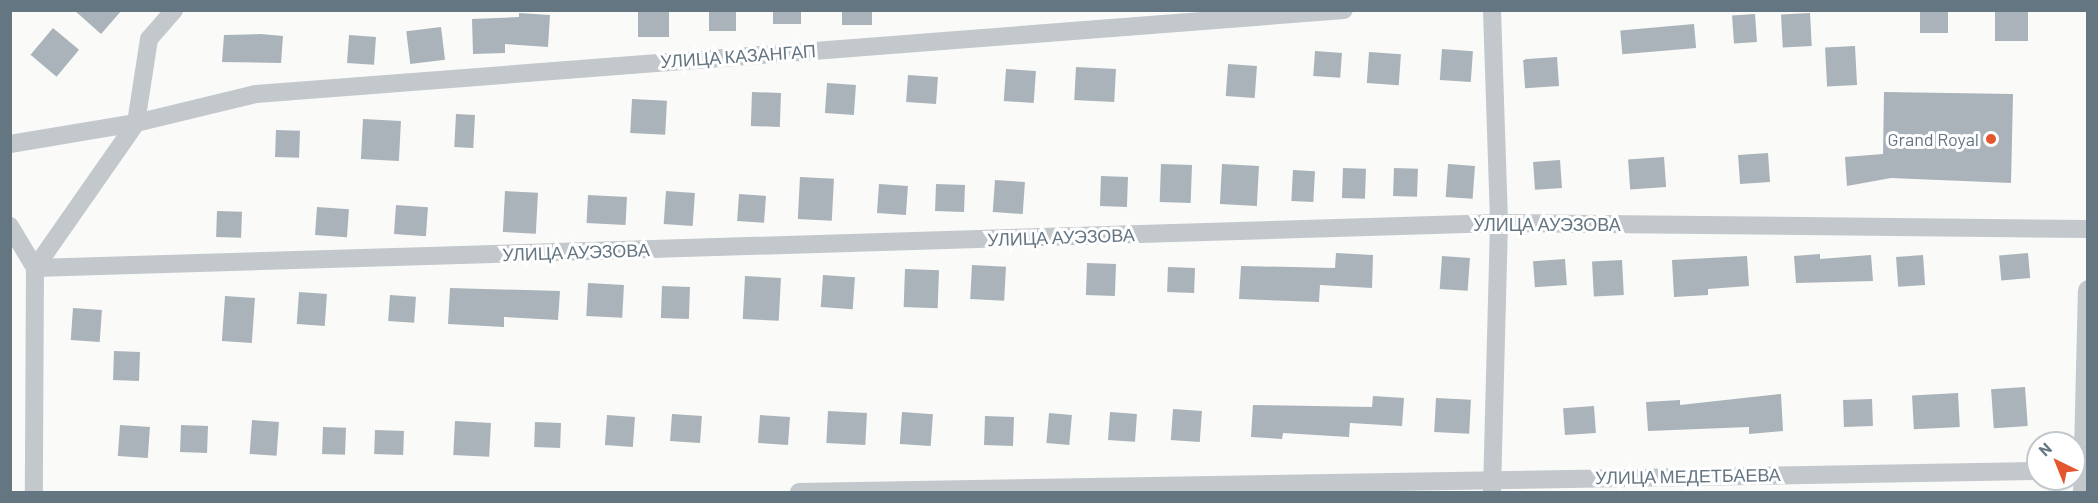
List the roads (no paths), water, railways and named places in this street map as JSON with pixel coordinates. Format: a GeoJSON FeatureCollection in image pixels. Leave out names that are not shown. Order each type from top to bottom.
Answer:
{"type":"FeatureCollection","features":[{"type":"Feature","properties":{"kind":"street"},"geometry":{"type":"LineString","coordinates":[[35,268],[136,123],[149,39],[174,10]]}},
{"type":"Feature","properties":{"kind":"street","name":"УЛИЦА КАЗАНГАП"},"geometry":{"type":"LineString","coordinates":[[10,144],[136,123],[256,94],[1344,10]]}},
{"type":"Feature","properties":{"kind":"street"},"geometry":{"type":"LineString","coordinates":[[1492,10],[1499,223],[1492,485]]}},
{"type":"Feature","properties":{"kind":"street","name":"УЛИЦА АУЭЗОВА"},"geometry":{"type":"LineString","coordinates":[[35,268],[1499,223],[2088,229]]}},
{"type":"Feature","properties":{"kind":"street"},"geometry":{"type":"LineString","coordinates":[[10,226],[35,268],[34,492]]}},
{"type":"Feature","properties":{"kind":"street"},"geometry":{"type":"LineString","coordinates":[[2083,431],[2088,290]]}},
{"type":"Feature","properties":{"kind":"street","name":"УЛИЦА МЕДЕТБАЕВА"},"geometry":{"type":"LineString","coordinates":[[799,492],[1492,485],[2026,471]]}},
{"type":"Feature","properties":{"kind":"place","name":"Grand Royal"},"geometry":{"type":"Point","coordinates":[1991,139]}}]}
